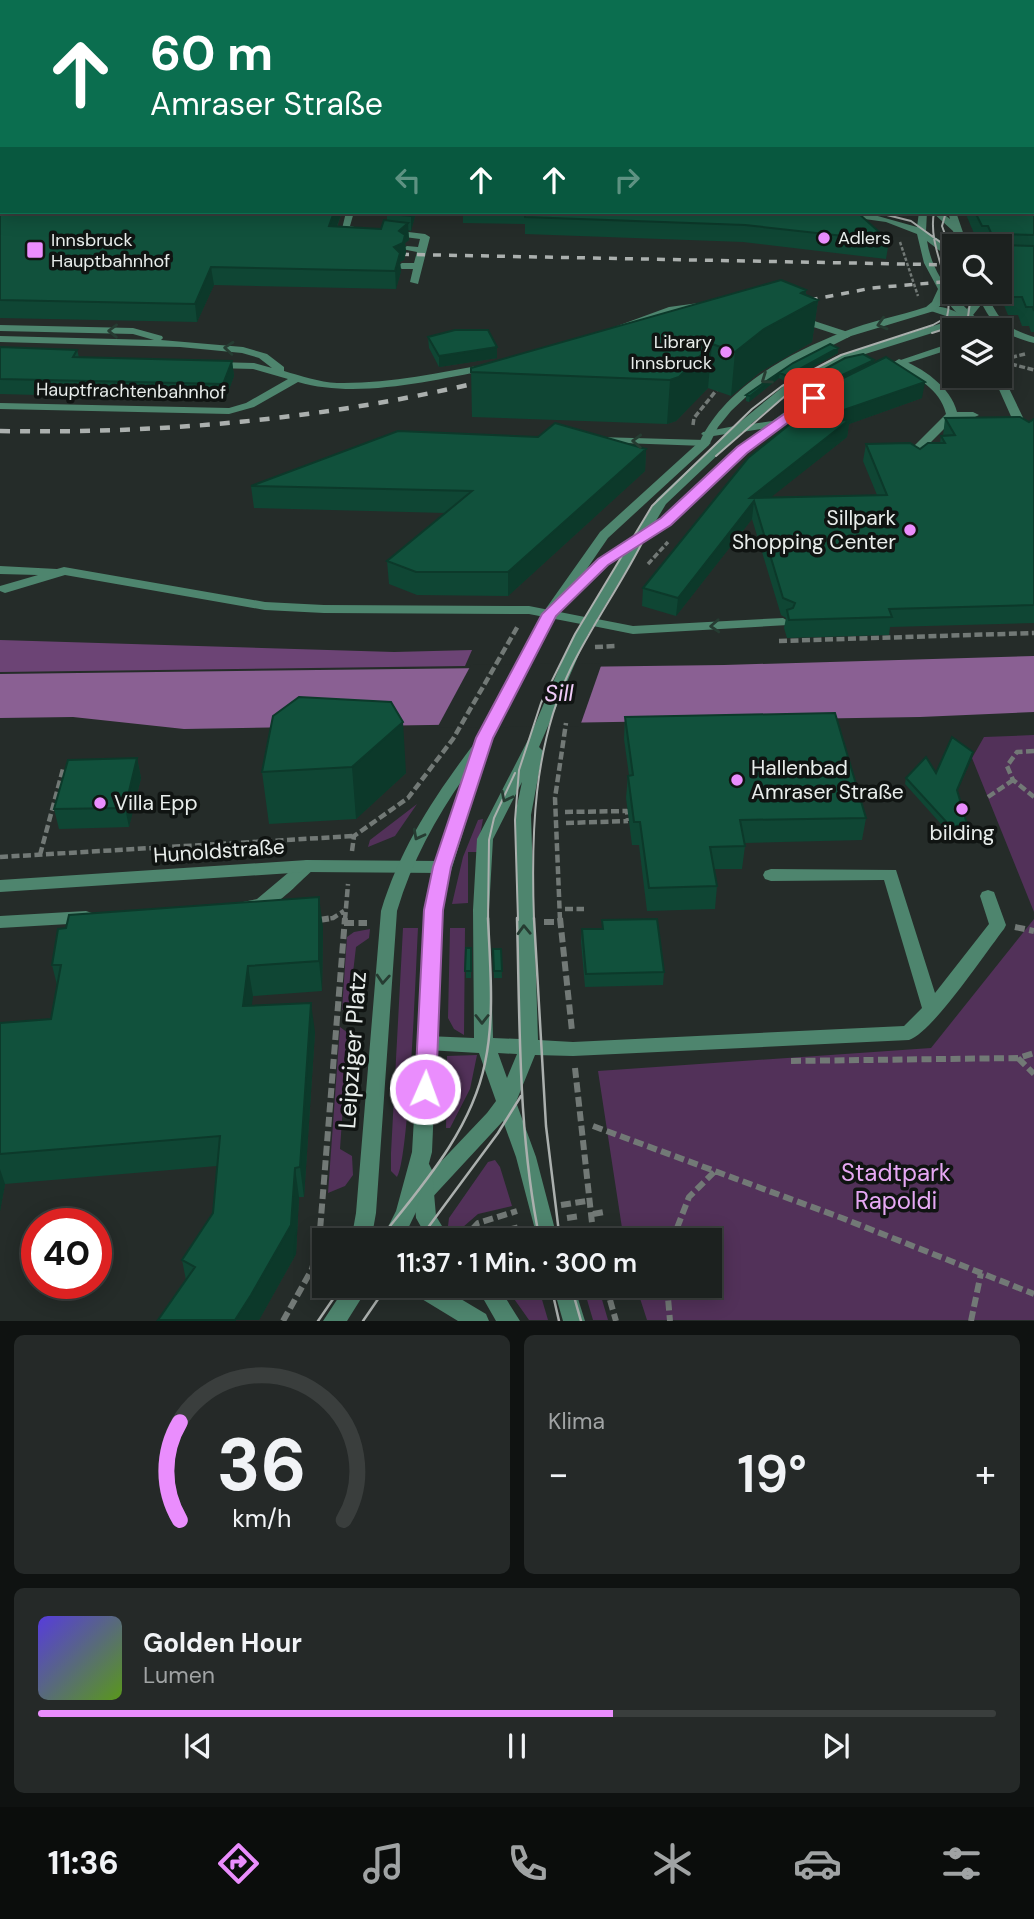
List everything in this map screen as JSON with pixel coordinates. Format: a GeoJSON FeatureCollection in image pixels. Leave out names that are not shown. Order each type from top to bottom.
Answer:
{"type":"FeatureCollection","features":[{"type":"Feature","properties":{"kind":"street"},"geometry":{"type":"LineString","coordinates":[[350,214],[346,229],[374,232]]}},
{"type":"Feature","properties":{"kind":"street"},"geometry":{"type":"LineString","coordinates":[[850,214],[886,219],[919,231],[942,249]]}},
{"type":"Feature","properties":{"kind":"street"},"geometry":{"type":"LineString","coordinates":[[433,1228],[426,1218],[422,1195],[422,1152],[433,910],[442,867],[485,738],[549,614],[604,535],[706,438],[728,408],[772,374],[847,335],[930,309],[937,303],[942,292],[919,231],[923,214]]}},
{"type":"Feature","properties":{"kind":"street"},"geometry":{"type":"LineString","coordinates":[[938,214],[956,234]]}},
{"type":"Feature","properties":{"kind":"street"},"geometry":{"type":"LineString","coordinates":[[953,214],[959,234]]}},
{"type":"Feature","properties":{"kind":"street"},"geometry":{"type":"LineString","coordinates":[[386,232],[424,236],[415,282]]}},
{"type":"Feature","properties":{"kind":"street"},"geometry":{"type":"LineString","coordinates":[[407,249],[422,250]]}},
{"type":"Feature","properties":{"kind":"street"},"geometry":{"type":"LineString","coordinates":[[402,266],[418,266]]}},
{"type":"Feature","properties":{"kind":"street"},"geometry":{"type":"LineString","coordinates":[[953,304],[965,318]]}},
{"type":"Feature","properties":{"kind":"street"},"geometry":{"type":"LineString","coordinates":[[965,318],[976,304]]}},
{"type":"Feature","properties":{"kind":"street"},"geometry":{"type":"LineString","coordinates":[[985,304],[992,318]]}},
{"type":"Feature","properties":{"kind":"street"},"geometry":{"type":"LineString","coordinates":[[598,334],[673,309],[719,305]]}},
{"type":"Feature","properties":{"kind":"street"},"geometry":{"type":"LineString","coordinates":[[930,309],[965,318]]}},
{"type":"Feature","properties":{"kind":"street"},"geometry":{"type":"LineString","coordinates":[[988,318],[990,314]]}},
{"type":"Feature","properties":{"kind":"street"},"geometry":{"type":"LineString","coordinates":[[793,317],[847,335]]}},
{"type":"Feature","properties":{"kind":"street"},"geometry":{"type":"LineString","coordinates":[[544,1228],[507,1101],[482,1034],[482,857],[485,839],[537,736],[565,663],[661,502],[742,426],[789,387],[839,359],[942,325]]}},
{"type":"Feature","properties":{"kind":"street"},"geometry":{"type":"LineString","coordinates":[[0,328],[133,331],[180,344]]}},
{"type":"Feature","properties":{"kind":"street"},"geometry":{"type":"LineString","coordinates":[[1012,337],[1034,340]]}},
{"type":"Feature","properties":{"kind":"street","name":"Hauptfrachtenbahnhof"},"geometry":{"type":"LineString","coordinates":[[0,339],[180,344],[243,350],[263,356],[293,377]]}},
{"type":"Feature","properties":{"kind":"street"},"geometry":{"type":"LineString","coordinates":[[1012,341],[1032,350]]}},
{"type":"Feature","properties":{"kind":"street"},"geometry":{"type":"LineString","coordinates":[[869,372],[942,349]]}},
{"type":"Feature","properties":{"kind":"street"},"geometry":{"type":"LineString","coordinates":[[900,362],[944,391],[951,401],[948,420]]}},
{"type":"Feature","properties":{"kind":"street","name":"Hauptfrachtenbahnhof"},"geometry":{"type":"LineString","coordinates":[[201,364],[254,366],[336,386],[426,378],[496,365]]}},
{"type":"Feature","properties":{"kind":"street","name":"Hauptfrachtenbahnhof"},"geometry":{"type":"LineString","coordinates":[[0,406],[229,411],[250,405],[293,377]]}},
{"type":"Feature","properties":{"kind":"street"},"geometry":{"type":"LineString","coordinates":[[549,614],[603,562],[677,513],[723,467],[779,423],[814,398],[856,378]]}},
{"type":"Feature","properties":{"kind":"street"},"geometry":{"type":"LineString","coordinates":[[1004,388],[1023,428],[1034,422]]}},
{"type":"Feature","properties":{"kind":"street"},"geometry":{"type":"LineString","coordinates":[[916,460],[914,452],[948,420],[973,415]]}},
{"type":"Feature","properties":{"kind":"street"},"geometry":{"type":"LineString","coordinates":[[582,440],[706,438],[742,426],[779,423]]}},
{"type":"Feature","properties":{"kind":"street"},"geometry":{"type":"LineString","coordinates":[[641,536],[645,496]]}},
{"type":"Feature","properties":{"kind":"street"},"geometry":{"type":"LineString","coordinates":[[0,570],[64,571],[265,606],[324,610],[529,610],[633,629],[783,622]]}},
{"type":"Feature","properties":{"kind":"street"},"geometry":{"type":"LineString","coordinates":[[5,589],[64,571]]}},
{"type":"Feature","properties":{"kind":"street"},"geometry":{"type":"LineString","coordinates":[[406,1212],[495,1119],[507,1101],[529,1047],[523,815],[537,736]]}},
{"type":"Feature","properties":{"kind":"street","name":"Leipziger Platz"},"geometry":{"type":"LineString","coordinates":[[363,1228],[387,923],[403,865],[422,827],[485,738]]}},
{"type":"Feature","properties":{"kind":"street","name":"Hunoldstraße"},"geometry":{"type":"LineString","coordinates":[[0,886],[351,864],[442,867]]}},
{"type":"Feature","properties":{"kind":"street"},"geometry":{"type":"LineString","coordinates":[[234,907],[261,905],[307,866]]}},
{"type":"Feature","properties":{"kind":"street"},"geometry":{"type":"LineString","coordinates":[[771,875],[890,874],[931,1010]]}},
{"type":"Feature","properties":{"kind":"street"},"geometry":{"type":"LineString","coordinates":[[427,1043],[591,1049],[909,1033],[931,1010],[998,925],[988,896]]}},
{"type":"Feature","properties":{"kind":"street"},"geometry":{"type":"LineString","coordinates":[[0,922],[98,916]]}},
{"type":"Feature","properties":{"kind":"street"},"geometry":{"type":"LineString","coordinates":[[398,1228],[406,1212],[422,1152]]}},
{"type":"Feature","properties":{"kind":"street"},"geometry":{"type":"LineString","coordinates":[[366,1213],[369,1228]]}},
{"type":"Feature","properties":{"kind":"street"},"geometry":{"type":"LineString","coordinates":[[439,1298],[478,1321]]}},
{"type":"Feature","properties":{"kind":"street"},"geometry":{"type":"LineString","coordinates":[[494,1298],[509,1321]]}},
{"type":"Feature","properties":{"kind":"street"},"geometry":{"type":"LineString","coordinates":[[567,1298],[574,1321]]}},
{"type":"Feature","properties":{"kind":"path"},"geometry":{"type":"LineString","coordinates":[[898,235],[919,294]]}},
{"type":"Feature","properties":{"kind":"path"},"geometry":{"type":"LineString","coordinates":[[1012,357],[1032,350]]}},
{"type":"Feature","properties":{"kind":"path"},"geometry":{"type":"LineString","coordinates":[[1012,365],[1034,370]]}},
{"type":"Feature","properties":{"kind":"path"},"geometry":{"type":"LineString","coordinates":[[641,573],[676,535]]}},
{"type":"Feature","properties":{"kind":"path"},"geometry":{"type":"LineString","coordinates":[[991,624],[996,635]]}},
{"type":"Feature","properties":{"kind":"path"},"geometry":{"type":"LineString","coordinates":[[773,641],[1034,633]]}},
{"type":"Feature","properties":{"kind":"path"},"geometry":{"type":"LineString","coordinates":[[595,647],[619,646]]}},
{"type":"Feature","properties":{"kind":"path"},"geometry":{"type":"LineString","coordinates":[[0,858],[354,836],[408,798],[453,739],[493,665]]}},
{"type":"Feature","properties":{"kind":"path"},"geometry":{"type":"LineString","coordinates":[[542,922],[561,922],[555,797],[563,735]]}},
{"type":"Feature","properties":{"kind":"path"},"geometry":{"type":"LineString","coordinates":[[1034,751],[1017,752],[1007,766],[1013,780],[1034,797]]}},
{"type":"Feature","properties":{"kind":"path"},"geometry":{"type":"LineString","coordinates":[[40,855],[63,769],[74,768]]}},
{"type":"Feature","properties":{"kind":"path"},"geometry":{"type":"LineString","coordinates":[[988,797],[1013,780]]}},
{"type":"Feature","properties":{"kind":"path"},"geometry":{"type":"LineString","coordinates":[[565,812],[626,811],[629,821],[566,823]]}},
{"type":"Feature","properties":{"kind":"path"},"geometry":{"type":"LineString","coordinates":[[351,864],[354,836]]}},
{"type":"Feature","properties":{"kind":"path"},"geometry":{"type":"LineString","coordinates":[[565,909],[584,909]]}},
{"type":"Feature","properties":{"kind":"path"},"geometry":{"type":"LineString","coordinates":[[283,1321],[312,1269],[319,1243],[344,911],[333,918],[306,920]]}},
{"type":"Feature","properties":{"kind":"path"},"geometry":{"type":"LineString","coordinates":[[344,923],[371,923]]}},
{"type":"Feature","properties":{"kind":"path"},"geometry":{"type":"LineString","coordinates":[[787,1061],[1018,1058],[1034,1053]]}},
{"type":"Feature","properties":{"kind":"path"},"geometry":{"type":"LineString","coordinates":[[1018,1058],[1034,1074]]}},
{"type":"Feature","properties":{"kind":"path"},"geometry":{"type":"LineString","coordinates":[[593,1126],[1034,1294]]}},
{"type":"Feature","properties":{"kind":"path"},"geometry":{"type":"LineString","coordinates":[[677,1228],[689,1197],[715,1171]]}},
{"type":"Feature","properties":{"kind":"path"},"geometry":{"type":"LineString","coordinates":[[565,1204],[587,1201],[592,1228]]}},
{"type":"Feature","properties":{"kind":"path"},"geometry":{"type":"LineString","coordinates":[[473,1228],[478,1223],[514,1211]]}},
{"type":"Feature","properties":{"kind":"path"},"geometry":{"type":"LineString","coordinates":[[593,1214],[604,1212]]}},
{"type":"Feature","properties":{"kind":"path"},"geometry":{"type":"LineString","coordinates":[[567,1218],[581,1216]]}},
{"type":"Feature","properties":{"kind":"path"},"geometry":{"type":"LineString","coordinates":[[515,1228],[519,1227]]}},
{"type":"Feature","properties":{"kind":"path"},"geometry":{"type":"LineString","coordinates":[[971,1321],[981,1273]]}},
{"type":"Feature","properties":{"kind":"path"},"geometry":{"type":"LineString","coordinates":[[609,1298],[615,1321]]}},
{"type":"Feature","properties":{"kind":"path"},"geometry":{"type":"LineString","coordinates":[[668,1298],[670,1321]]}},
{"type":"Feature","properties":{"kind":"green space"},"geometry":{"type":"Polygon","coordinates":[[[1034,735],[1034,912],[972,758],[984,737],[1034,735]]]}},
{"type":"Feature","properties":{"kind":"green space"},"geometry":{"type":"Polygon","coordinates":[[[417,804],[395,836],[368,847],[370,840],[417,804]]]}},
{"type":"Feature","properties":{"kind":"green space"},"geometry":{"type":"Polygon","coordinates":[[[483,819],[477,852],[468,852],[468,903],[452,904],[463,857],[478,820],[483,819]]]}},
{"type":"Feature","properties":{"kind":"green space","name":"Stadtpark Rapoldi"},"geometry":{"type":"Polygon","coordinates":[[[1034,919],[1034,1320],[647,1320],[640,1298],[722,1298],[722,1228],[622,1228],[598,1071],[931,1048],[1034,919]]]}},
{"type":"Feature","properties":{"kind":"green space"},"geometry":{"type":"Polygon","coordinates":[[[403,928],[418,928],[408,1101],[397,1177],[391,1171],[391,1153],[403,928]]]}},
{"type":"Feature","properties":{"kind":"green space"},"geometry":{"type":"Polygon","coordinates":[[[450,928],[465,928],[464,1035],[454,1029],[448,1018],[450,928]]]}},
{"type":"Feature","properties":{"kind":"green space"},"geometry":{"type":"Polygon","coordinates":[[[370,929],[369,938],[356,947],[349,1007],[342,1010],[347,937],[354,932],[370,929]]]}},
{"type":"Feature","properties":{"kind":"green space"},"geometry":{"type":"Polygon","coordinates":[[[340,1027],[348,1033],[340,1149],[352,1156],[353,1175],[345,1186],[328,1193],[340,1027]]]}},
{"type":"Feature","properties":{"kind":"green space"},"geometry":{"type":"Polygon","coordinates":[[[477,1055],[470,1089],[450,1128],[446,1128],[447,1056],[477,1055]]]}},
{"type":"Feature","properties":{"kind":"green space"},"geometry":{"type":"Polygon","coordinates":[[[495,1160],[500,1167],[512,1206],[478,1214],[462,1228],[450,1228],[449,1218],[488,1162],[495,1160]]]}},
{"type":"Feature","properties":{"kind":"green space"},"geometry":{"type":"Polygon","coordinates":[[[513,1298],[542,1298],[548,1320],[529,1320],[513,1298]]]}},
{"type":"Feature","properties":{"kind":"green space"},"geometry":{"type":"Polygon","coordinates":[[[587,1298],[602,1298],[608,1320],[593,1320],[587,1298]]]}},
{"type":"Feature","properties":{"kind":"shaded area"},"geometry":{"type":"Polygon","coordinates":[[[0,640],[394,652],[472,650],[465,666],[0,672],[0,640]]]}},
{"type":"Feature","properties":{"kind":"water","name":"Sill"},"geometry":{"type":"Polygon","coordinates":[[[1034,656],[1034,712],[920,717],[184,729],[73,717],[0,718],[0,674],[724,665],[1034,656]]]}},
{"type":"Feature","properties":{"kind":"pier"},"geometry":{"type":"Polygon","coordinates":[[[602,663],[580,726],[437,728],[471,665],[602,663]]]}},
{"type":"Feature","properties":{"kind":"building"},"geometry":{"type":"Polygon","coordinates":[[[0,214],[333,214],[329,226],[381,229],[384,220],[408,223],[399,231],[405,235],[403,243],[394,247],[400,253],[395,271],[211,267],[195,304],[0,300],[0,214]]]}},
{"type":"Feature","properties":{"kind":"building"},"geometry":{"type":"Polygon","coordinates":[[[525,214],[859,214],[889,241],[745,225],[525,217],[525,214]]]}},
{"type":"Feature","properties":{"kind":"building"},"geometry":{"type":"Polygon","coordinates":[[[976,214],[1034,214],[1034,235],[991,234],[988,226],[982,226],[976,214]]]}},
{"type":"Feature","properties":{"kind":"building"},"geometry":{"type":"Polygon","coordinates":[[[1012,245],[1034,246],[1034,311],[1033,307],[1026,307],[1022,297],[1012,297],[1012,245]]]}},
{"type":"Feature","properties":{"kind":"building"},"geometry":{"type":"Polygon","coordinates":[[[781,280],[806,290],[801,293],[818,300],[764,329],[735,352],[712,344],[679,377],[670,380],[471,372],[471,368],[781,280]]]}},
{"type":"Feature","properties":{"kind":"building"},"geometry":{"type":"Polygon","coordinates":[[[455,330],[488,330],[497,347],[439,356],[428,337],[455,330]]]}},
{"type":"Feature","properties":{"kind":"building"},"geometry":{"type":"Polygon","coordinates":[[[830,344],[838,348],[787,376],[780,373],[750,396],[746,395],[793,363],[830,344]]]}},
{"type":"Feature","properties":{"kind":"building"},"geometry":{"type":"Polygon","coordinates":[[[0,347],[77,350],[73,357],[232,361],[223,384],[0,379],[0,347]]]}},
{"type":"Feature","properties":{"kind":"building"},"geometry":{"type":"Polygon","coordinates":[[[863,354],[874,360],[815,388],[801,382],[845,358],[863,354]]]}},
{"type":"Feature","properties":{"kind":"building","name":"Sillpark Shopping Center"},"geometry":{"type":"Polygon","coordinates":[[[886,357],[925,382],[812,421],[849,420],[750,498],[887,495],[866,444],[910,443],[920,449],[928,443],[945,443],[941,436],[955,435],[945,418],[1020,417],[1029,422],[1034,419],[1034,605],[889,609],[892,617],[789,620],[787,610],[793,608],[795,603],[783,598],[754,501],[678,598],[643,588],[748,458],[837,386],[831,384],[886,357]]]}},
{"type":"Feature","properties":{"kind":"building"},"geometry":{"type":"Polygon","coordinates":[[[555,423],[646,449],[508,572],[416,572],[387,561],[472,491],[251,486],[398,431],[538,437],[555,423]]]}},
{"type":"Feature","properties":{"kind":"building"},"geometry":{"type":"Polygon","coordinates":[[[299,697],[391,702],[403,722],[352,767],[262,772],[273,716],[299,697]]]}},
{"type":"Feature","properties":{"kind":"building","name":"Hallenbad Amraser Straße"},"geometry":{"type":"Polygon","coordinates":[[[835,713],[866,818],[740,820],[745,846],[710,847],[717,886],[649,888],[640,822],[634,822],[628,776],[633,775],[625,717],[835,713]]]}},
{"type":"Feature","properties":{"kind":"building"},"geometry":{"type":"Polygon","coordinates":[[[952,737],[973,752],[957,790],[967,824],[951,827],[906,778],[926,757],[936,773],[952,737]]]}},
{"type":"Feature","properties":{"kind":"building"},"geometry":{"type":"Polygon","coordinates":[[[137,758],[125,808],[54,809],[68,760],[137,758]]]}},
{"type":"Feature","properties":{"kind":"building"},"geometry":{"type":"Polygon","coordinates":[[[319,897],[319,961],[248,966],[243,1006],[311,1003],[300,1167],[295,1168],[291,1225],[235,1320],[158,1320],[195,1267],[182,1260],[213,1213],[220,1136],[0,1154],[0,1023],[51,1019],[61,965],[52,965],[58,929],[66,928],[69,915],[319,897]]]}},
{"type":"Feature","properties":{"kind":"building"},"geometry":{"type":"Polygon","coordinates":[[[657,919],[664,972],[586,974],[582,929],[603,929],[602,920],[657,919]]]}},
{"type":"Feature","properties":{"kind":"building"},"geometry":{"type":"Polygon","coordinates":[[[466,948],[471,948],[471,971],[465,971],[466,948]]]}},
{"type":"Feature","properties":{"kind":"building"},"geometry":{"type":"Polygon","coordinates":[[[493,949],[501,949],[502,971],[494,971],[493,949]]]}},
{"type":"Feature","properties":{"kind":"tram line"},"geometry":{"type":"LineString","coordinates":[[883,214],[911,221],[934,237]]}},
{"type":"Feature","properties":{"kind":"tram line"},"geometry":{"type":"LineString","coordinates":[[934,214],[934,237]]}},
{"type":"Feature","properties":{"kind":"tram line"},"geometry":{"type":"LineString","coordinates":[[945,214],[942,226],[945,234]]}},
{"type":"Feature","properties":{"kind":"tram line"},"geometry":{"type":"LineString","coordinates":[[518,920],[515,820],[519,770],[541,703],[575,634],[652,506],[752,409],[782,386],[841,355],[933,325],[947,317],[948,292],[934,237]]}},
{"type":"Feature","properties":{"kind":"tram line"},"geometry":{"type":"LineString","coordinates":[[934,237],[942,243]]}},
{"type":"Feature","properties":{"kind":"tram line"},"geometry":{"type":"LineString","coordinates":[[932,333],[957,325],[968,317],[970,304]]}},
{"type":"Feature","properties":{"kind":"tram line"},"geometry":{"type":"LineString","coordinates":[[716,456],[785,396]]}},
{"type":"Feature","properties":{"kind":"tram line"},"geometry":{"type":"LineString","coordinates":[[534,920],[534,823],[549,728],[571,668],[642,543]]}},
{"type":"Feature","properties":{"kind":"tram line"},"geometry":{"type":"LineString","coordinates":[[488,918],[489,840],[494,818],[515,773]]}},
{"type":"Feature","properties":{"kind":"tram line"},"geometry":{"type":"LineString","coordinates":[[388,1228],[442,1158],[456,1136],[478,1088],[490,1027],[488,918]]}},
{"type":"Feature","properties":{"kind":"tram line"},"geometry":{"type":"LineString","coordinates":[[517,918],[524,1121],[538,1228]]}},
{"type":"Feature","properties":{"kind":"tram line"},"geometry":{"type":"LineString","coordinates":[[534,918],[546,1126],[558,1228]]}},
{"type":"Feature","properties":{"kind":"tram line"},"geometry":{"type":"LineString","coordinates":[[428,1228],[498,1133],[521,1096]]}},
{"type":"Feature","properties":{"kind":"tram line"},"geometry":{"type":"LineString","coordinates":[[318,1321],[334,1298]]}},
{"type":"Feature","properties":{"kind":"tram line"},"geometry":{"type":"LineString","coordinates":[[363,1321],[379,1298]]}},
{"type":"Feature","properties":{"kind":"tram line"},"geometry":{"type":"LineString","coordinates":[[554,1298],[559,1321]]}},
{"type":"Feature","properties":{"kind":"tram line"},"geometry":{"type":"LineString","coordinates":[[574,1298],[581,1321]]}},
{"type":"Feature","properties":{"kind":"railway"},"geometry":{"type":"LineString","coordinates":[[385,254],[942,265]]}},
{"type":"Feature","properties":{"kind":"railway"},"geometry":{"type":"LineString","coordinates":[[794,303],[872,288],[942,282]]}},
{"type":"Feature","properties":{"kind":"railway"},"geometry":{"type":"LineString","coordinates":[[0,431],[124,430],[246,421],[368,405],[489,380]]}},
{"type":"Feature","properties":{"kind":"place","name":"Adlers"},"geometry":{"type":"Point","coordinates":[824,238]}},
{"type":"Feature","properties":{"kind":"place","name":"Innsbruck Hauptbahnhof"},"geometry":{"type":"Point","coordinates":[35,250]}},
{"type":"Feature","properties":{"kind":"place","name":"Library Innsbruck"},"geometry":{"type":"Point","coordinates":[726,352]}},
{"type":"Feature","properties":{"kind":"place","name":"Sillpark Shopping Center"},"geometry":{"type":"Point","coordinates":[910,530]}},
{"type":"Feature","properties":{"kind":"place","name":"Hallenbad Amraser Straße"},"geometry":{"type":"Point","coordinates":[737,780]}},
{"type":"Feature","properties":{"kind":"place","name":"Villa Epp"},"geometry":{"type":"Point","coordinates":[100,803]}},
{"type":"Feature","properties":{"kind":"place","name":"bilding"},"geometry":{"type":"Point","coordinates":[962,809]}},
{"type":"Feature","properties":{"kind":"route"},"geometry":{"type":"LineString","coordinates":[[425,1089],[433,910],[442,867],[485,738],[549,614],[603,562],[666,522],[742,450],[814,398]]}}]}
